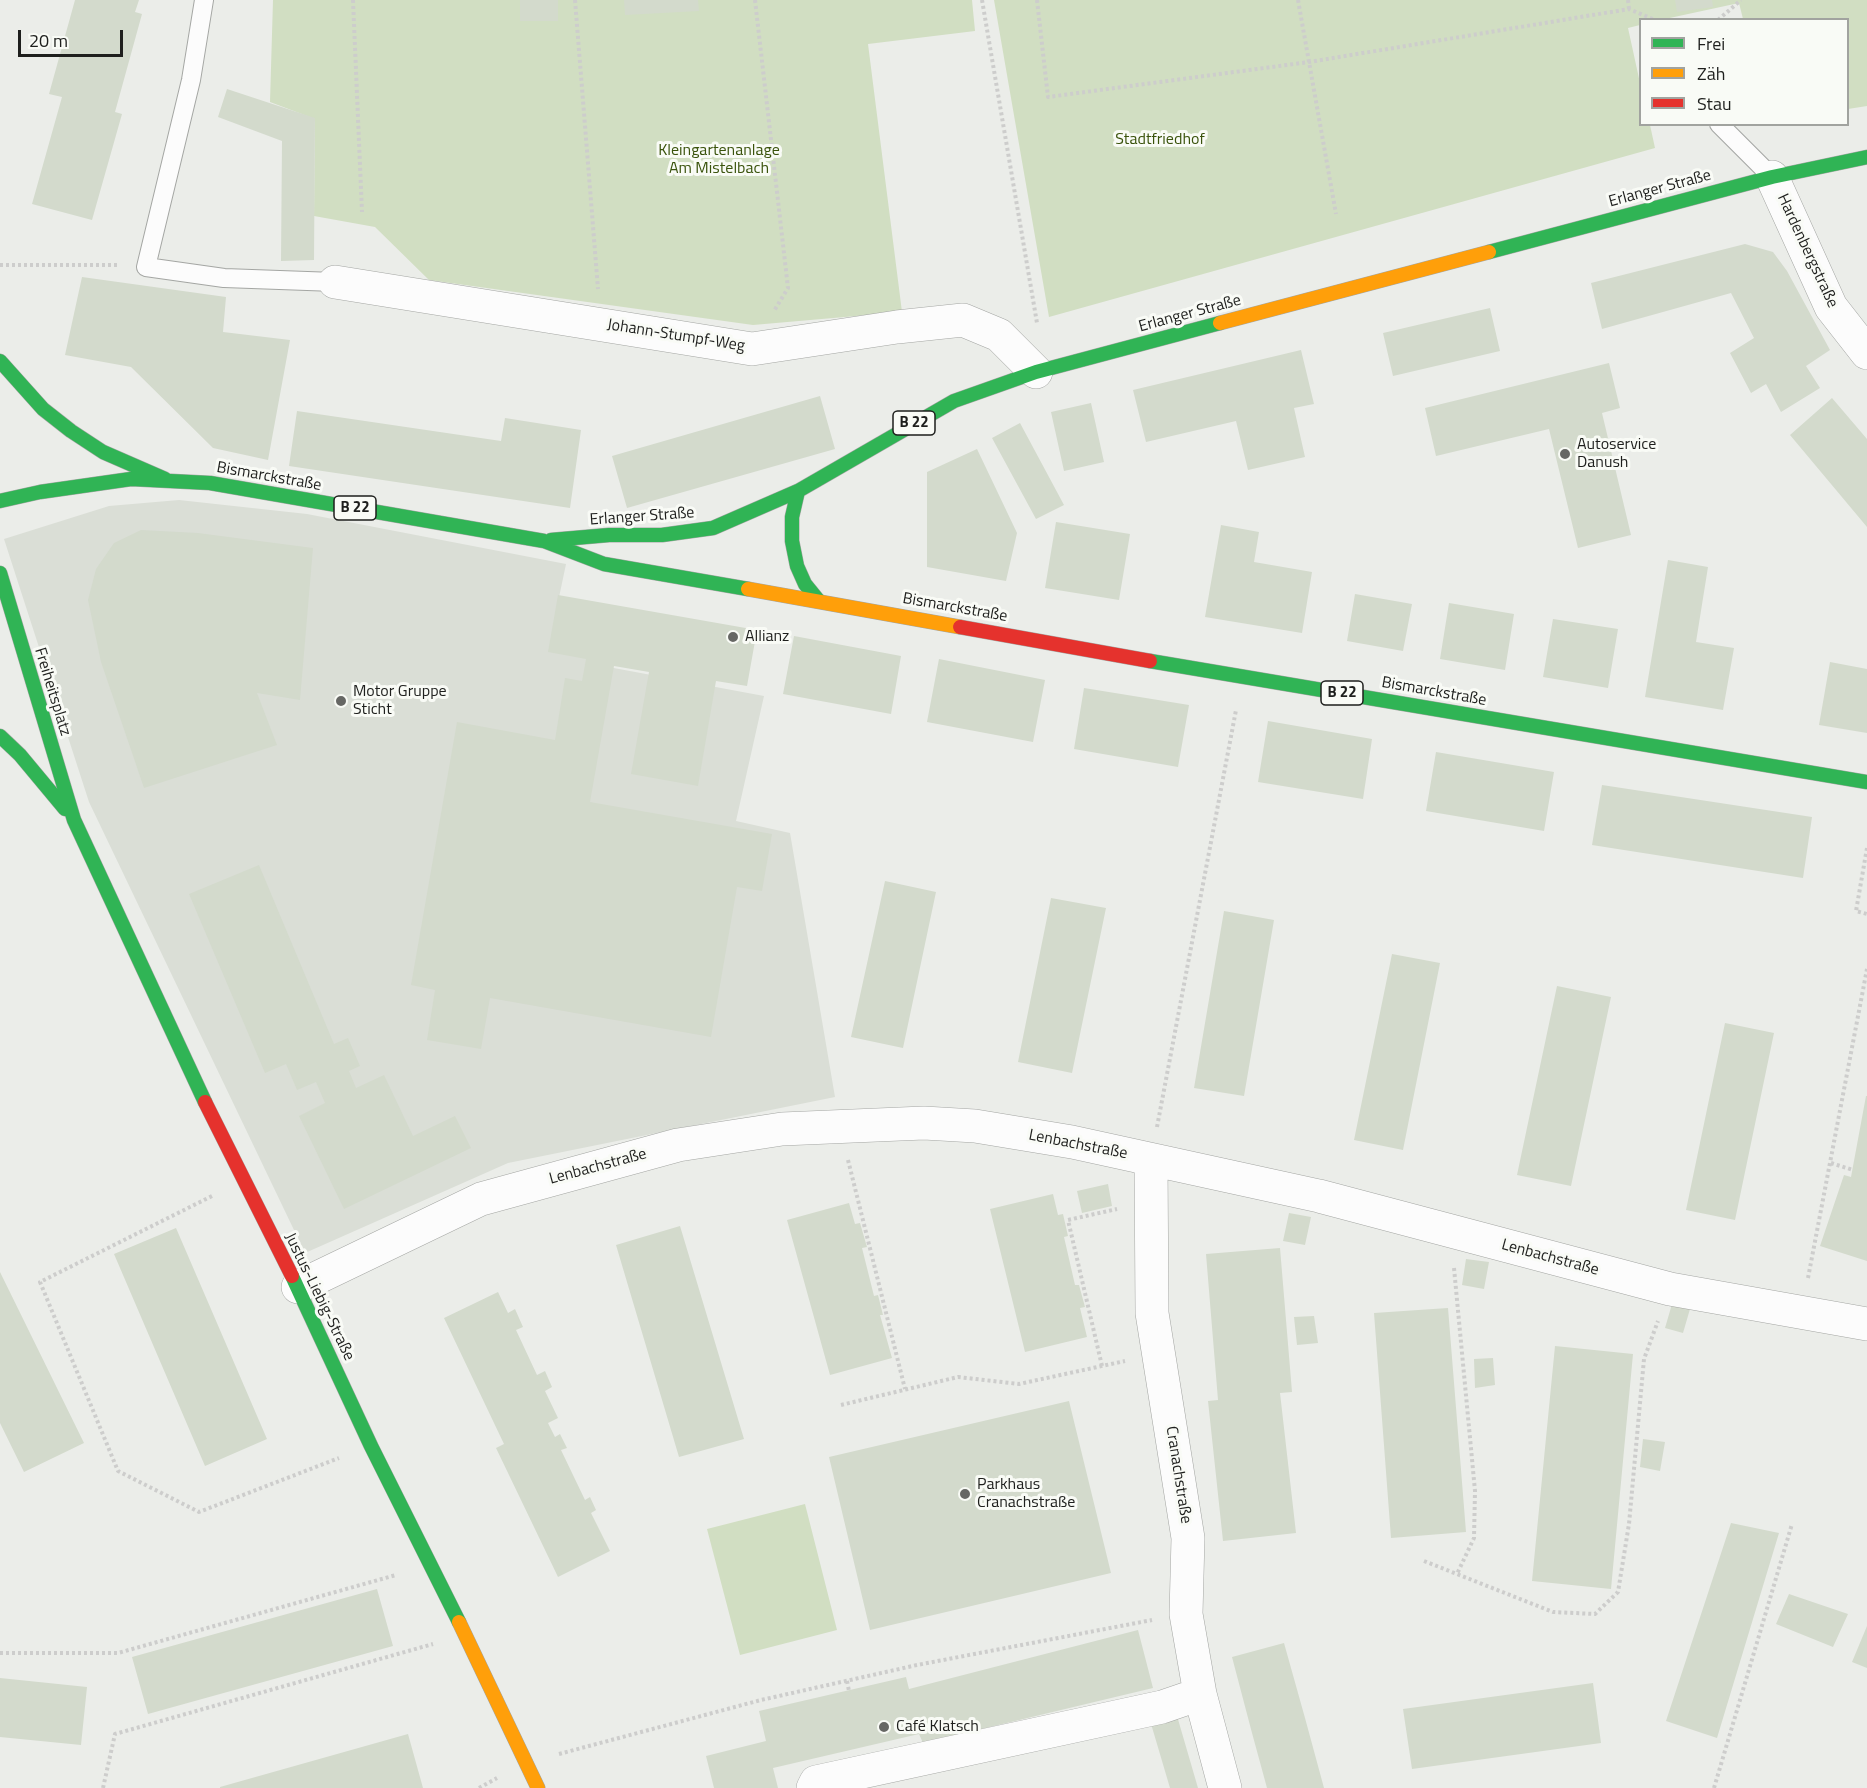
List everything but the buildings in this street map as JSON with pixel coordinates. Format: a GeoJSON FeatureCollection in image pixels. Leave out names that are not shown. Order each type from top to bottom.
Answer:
{"type":"FeatureCollection","features":[{"type":"Feature","properties":{"kind":"main road","name":"Erlanger Straße"},"geometry":{"type":"LineString","coordinates":[[544,541],[609,535],[689,533],[736,519],[798,491],[954,401],[1036,372],[1772,177],[1867,157]]}},
{"type":"Feature","properties":{"kind":"main road"},"geometry":{"type":"LineString","coordinates":[[0,361],[43,409],[71,431],[104,452],[165,479]]}},
{"type":"Feature","properties":{"kind":"main road","name":"B 22"},"geometry":{"type":"LineString","coordinates":[[0,501],[131,479],[165,479]]}},
{"type":"Feature","properties":{"kind":"main road","name":"Bismarckstraße"},"geometry":{"type":"LineString","coordinates":[[165,479],[210,483],[544,541]]}},
{"type":"Feature","properties":{"kind":"main road"},"geometry":{"type":"LineString","coordinates":[[798,491],[792,517],[792,541],[797,566],[804,584],[818,600]]}},
{"type":"Feature","properties":{"kind":"main road","name":"B 22"},"geometry":{"type":"LineString","coordinates":[[544,541],[604,564],[818,600]]}},
{"type":"Feature","properties":{"kind":"main road","name":"Freiheitsplatz"},"geometry":{"type":"LineString","coordinates":[[0,573],[74,820]]}},
{"type":"Feature","properties":{"kind":"main road","name":"Bismarckstraße"},"geometry":{"type":"LineString","coordinates":[[818,600],[1243,676],[1867,782]]}},
{"type":"Feature","properties":{"kind":"main road"},"geometry":{"type":"LineString","coordinates":[[0,736],[20,755],[74,820]]}},
{"type":"Feature","properties":{"kind":"main road","name":"Justus-Liebig-Straße"},"geometry":{"type":"LineString","coordinates":[[74,820],[243,1181],[298,1287],[371,1446],[432,1565],[538,1788]]}},
{"type":"Feature","properties":{"kind":"street","name":"Hardenbergstraße"},"geometry":{"type":"LineString","coordinates":[[1772,177],[1831,307],[1867,352]]}},
{"type":"Feature","properties":{"kind":"street","name":"Johann-Stumpf-Weg"},"geometry":{"type":"LineString","coordinates":[[335,282],[752,349],[897,327],[963,320],[999,335],[1036,372]]}},
{"type":"Feature","properties":{"kind":"street","name":"Lenbachstraße"},"geometry":{"type":"LineString","coordinates":[[298,1287],[490,1197],[678,1145],[783,1129],[924,1123],[975,1126],[1072,1142],[1318,1196],[1670,1289],[1867,1324]]}},
{"type":"Feature","properties":{"kind":"street","name":"Cranachstraße"},"geometry":{"type":"LineString","coordinates":[[1151,1160],[1152,1313],[1188,1538],[1186,1614],[1200,1694],[1225,1788]]}},
{"type":"Feature","properties":{"kind":"street"},"geometry":{"type":"LineString","coordinates":[[813,1788],[816,1782],[1162,1707],[1200,1694]]}},
{"type":"Feature","properties":{"kind":"lane"},"geometry":{"type":"LineString","coordinates":[[204,0],[191,80],[146,267],[224,278],[335,282]]}},
{"type":"Feature","properties":{"kind":"lane"},"geometry":{"type":"LineString","coordinates":[[1721,126],[1772,177]]}},
{"type":"Feature","properties":{"kind":"path"},"geometry":{"type":"LineString","coordinates":[[353,0],[362,212]]}},
{"type":"Feature","properties":{"kind":"path"},"geometry":{"type":"LineString","coordinates":[[575,0],[598,295]]}},
{"type":"Feature","properties":{"kind":"path"},"geometry":{"type":"LineString","coordinates":[[755,0],[788,288],[772,314]]}},
{"type":"Feature","properties":{"kind":"path"},"geometry":{"type":"LineString","coordinates":[[982,0],[1037,321],[1036,372]]}},
{"type":"Feature","properties":{"kind":"path"},"geometry":{"type":"LineString","coordinates":[[1037,0],[1048,97],[1309,62],[1629,9],[1650,18]]}},
{"type":"Feature","properties":{"kind":"path"},"geometry":{"type":"LineString","coordinates":[[1298,0],[1336,214]]}},
{"type":"Feature","properties":{"kind":"path"},"geometry":{"type":"LineString","coordinates":[[1628,0],[1629,9]]}},
{"type":"Feature","properties":{"kind":"path"},"geometry":{"type":"LineString","coordinates":[[1720,18],[1741,0]]}},
{"type":"Feature","properties":{"kind":"path"},"geometry":{"type":"LineString","coordinates":[[0,265],[146,267]]}},
{"type":"Feature","properties":{"kind":"path"},"geometry":{"type":"LineString","coordinates":[[1151,1160],[1243,676]]}},
{"type":"Feature","properties":{"kind":"path"},"geometry":{"type":"LineString","coordinates":[[1867,848],[1856,911],[1867,914]]}},
{"type":"Feature","properties":{"kind":"path"},"geometry":{"type":"LineString","coordinates":[[1801,1312],[1867,969]]}},
{"type":"Feature","properties":{"kind":"path"},"geometry":{"type":"LineString","coordinates":[[840,1127],[905,1389]]}},
{"type":"Feature","properties":{"kind":"path"},"geometry":{"type":"LineString","coordinates":[[1831,1163],[1853,1170]]}},
{"type":"Feature","properties":{"kind":"path"},"geometry":{"type":"LineString","coordinates":[[243,1181],[40,1282],[118,1472],[200,1512],[371,1446]]}},
{"type":"Feature","properties":{"kind":"path"},"geometry":{"type":"LineString","coordinates":[[1102,1366],[1068,1220],[1152,1201]]}},
{"type":"Feature","properties":{"kind":"path"},"geometry":{"type":"LineString","coordinates":[[1450,1232],[1475,1491],[1474,1538],[1457,1574]]}},
{"type":"Feature","properties":{"kind":"path"},"geometry":{"type":"LineString","coordinates":[[1424,1561],[1553,1612],[1595,1614],[1618,1592],[1629,1524],[1644,1359],[1670,1289]]}},
{"type":"Feature","properties":{"kind":"path"},"geometry":{"type":"LineString","coordinates":[[841,1405],[958,1377],[1019,1384],[1158,1353]]}},
{"type":"Feature","properties":{"kind":"path"},"geometry":{"type":"LineString","coordinates":[[1714,1788],[1792,1524]]}},
{"type":"Feature","properties":{"kind":"path"},"geometry":{"type":"LineString","coordinates":[[0,1653],[118,1653],[432,1565]]}},
{"type":"Feature","properties":{"kind":"path"},"geometry":{"type":"LineString","coordinates":[[526,1763],[761,1700],[917,1665],[1186,1614]]}},
{"type":"Feature","properties":{"kind":"path"},"geometry":{"type":"LineString","coordinates":[[103,1788],[115,1734],[466,1635]]}},
{"type":"Feature","properties":{"kind":"path"},"geometry":{"type":"LineString","coordinates":[[847,1681],[849,1691]]}},
{"type":"Feature","properties":{"kind":"shaded area"},"geometry":{"type":"Polygon","coordinates":[[[179,500],[307,514],[566,564],[558,602],[603,666],[764,696],[736,821],[790,833],[835,1097],[508,1163],[305,1253],[89,802],[4,539],[109,506],[179,500]]]}},
{"type":"Feature","properties":{"kind":"green space","name":"Kleingartenanlage Am Mistelbach"},"geometry":{"type":"Polygon","coordinates":[[[273,0],[972,0],[975,31],[868,44],[902,312],[753,325],[429,280],[375,227],[314,216],[315,119],[270,102],[273,0]]]}},
{"type":"Feature","properties":{"kind":"green space","name":"Stadtfriedhof"},"geometry":{"type":"Polygon","coordinates":[[[994,0],[1867,0],[1867,106],[1849,109],[1849,18],[1743,18],[1739,3],[1670,18],[1639,18],[1639,25],[1628,28],[1639,78],[1639,126],[1650,126],[1655,148],[1049,317],[994,0]]]}},
{"type":"Feature","properties":{"kind":"green space"},"geometry":{"type":"Polygon","coordinates":[[[805,1504],[837,1630],[740,1655],[707,1529],[805,1504]]]}},
{"type":"Feature","properties":{"kind":"traffic: fast"},"geometry":{"type":"LineString","coordinates":[[1489,252],[1772,177],[1867,157]]}},
{"type":"Feature","properties":{"kind":"traffic: fast"},"geometry":{"type":"LineString","coordinates":[[551,540],[609,535],[662,535],[713,528],[798,491],[954,401],[1036,372],[1220,323]]}},
{"type":"Feature","properties":{"kind":"traffic: fast"},"geometry":{"type":"LineString","coordinates":[[0,361],[43,409],[71,431],[103,452],[165,479]]}},
{"type":"Feature","properties":{"kind":"traffic: fast"},"geometry":{"type":"LineString","coordinates":[[0,501],[40,492],[131,479],[210,483],[544,541],[604,564],[748,589]]}},
{"type":"Feature","properties":{"kind":"traffic: fast"},"geometry":{"type":"LineString","coordinates":[[798,491],[792,517],[792,541],[797,566],[805,584],[818,600]]}},
{"type":"Feature","properties":{"kind":"traffic: fast"},"geometry":{"type":"LineString","coordinates":[[0,573],[74,820],[205,1102]]}},
{"type":"Feature","properties":{"kind":"traffic: fast"},"geometry":{"type":"LineString","coordinates":[[1150,661],[1867,782]]}},
{"type":"Feature","properties":{"kind":"traffic: fast"},"geometry":{"type":"LineString","coordinates":[[0,736],[20,755],[65,809]]}},
{"type":"Feature","properties":{"kind":"traffic: fast"},"geometry":{"type":"LineString","coordinates":[[292,1276],[371,1446],[459,1622]]}},
{"type":"Feature","properties":{"kind":"traffic: slow"},"geometry":{"type":"LineString","coordinates":[[1220,323],[1489,252]]}},
{"type":"Feature","properties":{"kind":"traffic: slow"},"geometry":{"type":"LineString","coordinates":[[748,589],[960,627]]}},
{"type":"Feature","properties":{"kind":"traffic: slow"},"geometry":{"type":"LineString","coordinates":[[459,1622],[538,1788]]}},
{"type":"Feature","properties":{"kind":"traffic: jam"},"geometry":{"type":"LineString","coordinates":[[960,627],[1150,661]]}},
{"type":"Feature","properties":{"kind":"traffic: jam"},"geometry":{"type":"LineString","coordinates":[[205,1102],[292,1276]]}},
{"type":"Feature","properties":{"kind":"place","name":"Autoservice Danush"},"geometry":{"type":"Point","coordinates":[1565,454]}},
{"type":"Feature","properties":{"kind":"place","name":"Allianz"},"geometry":{"type":"Point","coordinates":[733,637]}},
{"type":"Feature","properties":{"kind":"place","name":"Motor Gruppe Sticht"},"geometry":{"type":"Point","coordinates":[341,701]}},
{"type":"Feature","properties":{"kind":"place","name":"Parkhaus Cranachstraße"},"geometry":{"type":"Point","coordinates":[965,1494]}},
{"type":"Feature","properties":{"kind":"place","name":"Café Klatsch"},"geometry":{"type":"Point","coordinates":[884,1727]}}]}
